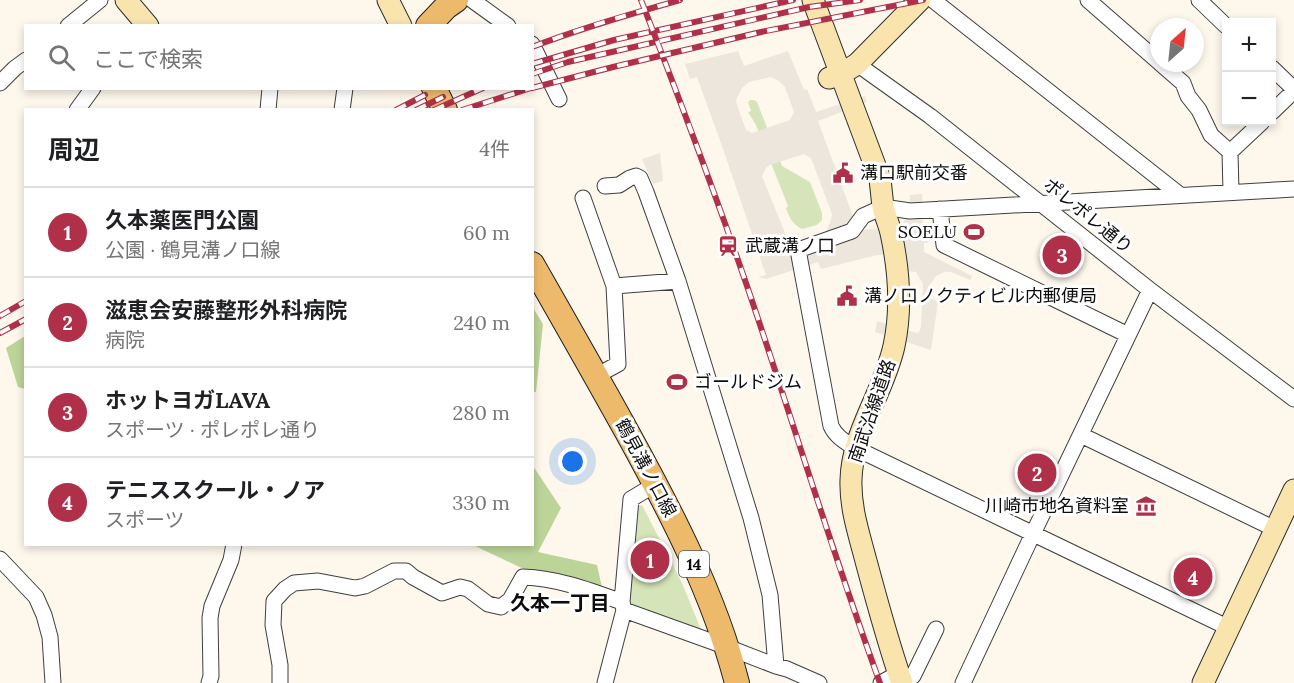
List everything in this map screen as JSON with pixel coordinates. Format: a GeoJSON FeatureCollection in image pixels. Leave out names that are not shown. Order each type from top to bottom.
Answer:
{"type":"FeatureCollection","features":[{"type":"Feature","properties":{"kind":"main road"},"geometry":{"type":"LineString","coordinates":[[430,24],[456,0]]}},
{"type":"Feature","properties":{"kind":"main road"},"geometry":{"type":"LineString","coordinates":[[435,90],[444,108]]}},
{"type":"Feature","properties":{"kind":"main road","name":"鶴見溝ノ口線"},"geometry":{"type":"LineString","coordinates":[[534,268],[656,484],[686,543],[714,610],[736,682]]}},
{"type":"Feature","properties":{"kind":"street"},"geometry":{"type":"LineString","coordinates":[[70,24],[100,0]]}},
{"type":"Feature","properties":{"kind":"street"},"geometry":{"type":"LineString","coordinates":[[126,0],[147,24]]}},
{"type":"Feature","properties":{"kind":"street"},"geometry":{"type":"LineString","coordinates":[[388,0],[400,24]]}},
{"type":"Feature","properties":{"kind":"street"},"geometry":{"type":"LineString","coordinates":[[472,0],[505,24]]}},
{"type":"Feature","properties":{"kind":"street","name":"南武沿線道路"},"geometry":{"type":"LineString","coordinates":[[800,0],[842,72]]}},
{"type":"Feature","properties":{"kind":"street","name":"南武沿線道路"},"geometry":{"type":"LineString","coordinates":[[813,0],[842,72],[867,183],[883,207],[891,230],[898,278],[898,325],[894,348],[855,448],[851,481],[855,517],[896,680]]}},
{"type":"Feature","properties":{"kind":"street"},"geometry":{"type":"LineString","coordinates":[[842,72],[920,0]]}},
{"type":"Feature","properties":{"kind":"street"},"geometry":{"type":"LineString","coordinates":[[933,0],[1180,195]]}},
{"type":"Feature","properties":{"kind":"street"},"geometry":{"type":"LineString","coordinates":[[1088,0],[1150,54]]}},
{"type":"Feature","properties":{"kind":"street"},"geometry":{"type":"LineString","coordinates":[[1198,0],[1222,22]]}},
{"type":"Feature","properties":{"kind":"street"},"geometry":{"type":"LineString","coordinates":[[534,48],[559,99]]}},
{"type":"Feature","properties":{"kind":"street"},"geometry":{"type":"LineString","coordinates":[[0,83],[24,61]]}},
{"type":"Feature","properties":{"kind":"street","name":"ポレポレ通り"},"geometry":{"type":"LineString","coordinates":[[842,72],[930,116],[1150,290],[1294,399]]}},
{"type":"Feature","properties":{"kind":"street"},"geometry":{"type":"LineString","coordinates":[[1170,72],[1183,83],[1211,135],[1230,152],[1231,192]]}},
{"type":"Feature","properties":{"kind":"street"},"geometry":{"type":"LineString","coordinates":[[1276,72],[1294,90],[1276,108]]}},
{"type":"Feature","properties":{"kind":"street"},"geometry":{"type":"LineString","coordinates":[[78,108],[92,90]]}},
{"type":"Feature","properties":{"kind":"street"},"geometry":{"type":"LineString","coordinates":[[268,108],[270,90]]}},
{"type":"Feature","properties":{"kind":"street"},"geometry":{"type":"LineString","coordinates":[[342,108],[345,90]]}},
{"type":"Feature","properties":{"kind":"street"},"geometry":{"type":"LineString","coordinates":[[1230,152],[1258,126]]}},
{"type":"Feature","properties":{"kind":"street"},"geometry":{"type":"LineString","coordinates":[[605,186],[619,185],[636,176],[640,178],[678,281],[751,518],[770,595],[776,666]]}},
{"type":"Feature","properties":{"kind":"street"},"geometry":{"type":"LineString","coordinates":[[1229,628],[855,448],[834,433],[798,250],[852,231],[863,216],[883,207],[910,211],[1294,189]]}},
{"type":"Feature","properties":{"kind":"street"},"geometry":{"type":"LineString","coordinates":[[583,198],[614,286],[618,364],[596,376]]}},
{"type":"Feature","properties":{"kind":"street"},"geometry":{"type":"LineString","coordinates":[[940,209],[944,245],[1128,334]]}},
{"type":"Feature","properties":{"kind":"street"},"geometry":{"type":"LineString","coordinates":[[614,286],[678,281]]}},
{"type":"Feature","properties":{"kind":"street"},"geometry":{"type":"LineString","coordinates":[[963,683],[1150,290]]}},
{"type":"Feature","properties":{"kind":"street"},"geometry":{"type":"LineString","coordinates":[[1081,435],[1275,529]]}},
{"type":"Feature","properties":{"kind":"street"},"geometry":{"type":"LineString","coordinates":[[605,683],[623,606],[632,499],[656,484]]}},
{"type":"Feature","properties":{"kind":"street"},"geometry":{"type":"LineString","coordinates":[[1203,683],[1294,490]]}},
{"type":"Feature","properties":{"kind":"street"},"geometry":{"type":"LineString","coordinates":[[209,683],[212,606],[231,560],[234,546]]}},
{"type":"Feature","properties":{"kind":"street"},"geometry":{"type":"LineString","coordinates":[[0,559],[36,597],[44,615],[50,637],[53,683]]}},
{"type":"Feature","properties":{"kind":"street"},"geometry":{"type":"LineString","coordinates":[[279,683],[280,665],[273,625],[274,601],[285,589],[294,583],[318,581],[355,588],[365,586],[394,572],[406,571],[442,593],[460,587],[468,589],[488,604],[501,607],[510,600],[523,577],[576,585],[623,606],[819,683]]}},
{"type":"Feature","properties":{"kind":"street"},"geometry":{"type":"LineString","coordinates":[[896,680],[913,676],[936,629]]}},
{"type":"Feature","properties":{"kind":"green space"},"geometry":{"type":"Polygon","coordinates":[[[750,100],[757,102],[782,166],[810,182],[822,213],[822,220],[817,225],[802,229],[790,218],[786,208],[788,206],[756,125],[748,112],[751,111],[748,102],[750,100]]]}},
{"type":"Feature","properties":{"kind":"green space"},"geometry":{"type":"Polygon","coordinates":[[[534,309],[543,324],[536,392],[534,392],[534,309]]]}},
{"type":"Feature","properties":{"kind":"green space"},"geometry":{"type":"Polygon","coordinates":[[[24,337],[24,389],[18,387],[6,348],[24,337]]]}},
{"type":"Feature","properties":{"kind":"green space"},"geometry":{"type":"Polygon","coordinates":[[[534,468],[561,508],[538,552],[597,565],[603,592],[530,572],[475,546],[534,546],[534,468]]]}},
{"type":"Feature","properties":{"kind":"green space"},"geometry":{"type":"Polygon","coordinates":[[[642,505],[682,583],[702,632],[627,603],[633,508],[642,505]]]}},
{"type":"Feature","properties":{"kind":"shaded area"},"geometry":{"type":"Polygon","coordinates":[[[738,51],[744,66],[788,51],[816,112],[865,96],[867,102],[818,121],[858,230],[899,228],[909,215],[910,195],[922,194],[923,230],[927,230],[929,242],[924,243],[924,252],[972,276],[970,280],[951,272],[944,272],[936,276],[929,286],[929,297],[938,302],[931,350],[875,332],[877,321],[917,333],[921,327],[923,284],[916,272],[907,271],[902,254],[877,255],[821,269],[818,262],[766,279],[758,277],[766,275],[722,146],[697,77],[690,79],[685,64],[738,51]],[[771,77],[749,82],[742,88],[737,98],[736,102],[746,130],[752,133],[790,120],[794,112],[785,87],[771,77]],[[804,154],[770,165],[762,176],[785,233],[798,241],[826,232],[832,214],[811,158],[804,154]]]}},
{"type":"Feature","properties":{"kind":"shaded area"},"geometry":{"type":"Polygon","coordinates":[[[660,153],[663,181],[653,184],[642,159],[660,153]]]}},
{"type":"Feature","properties":{"kind":"railway"},"geometry":{"type":"LineString","coordinates":[[641,0],[734,250],[880,683]]}},
{"type":"Feature","properties":{"kind":"railway"},"geometry":{"type":"LineString","coordinates":[[534,46],[587,27],[680,0]]}},
{"type":"Feature","properties":{"kind":"railway"},"geometry":{"type":"LineString","coordinates":[[534,63],[614,40],[793,0]]}},
{"type":"Feature","properties":{"kind":"railway"},"geometry":{"type":"LineString","coordinates":[[534,73],[568,62],[809,7],[860,0]]}},
{"type":"Feature","properties":{"kind":"railway"},"geometry":{"type":"LineString","coordinates":[[534,87],[761,32],[923,0]]}},
{"type":"Feature","properties":{"kind":"railway"},"geometry":{"type":"LineString","coordinates":[[438,108],[479,90]]}},
{"type":"Feature","properties":{"kind":"railway"},"geometry":{"type":"LineString","coordinates":[[468,108],[525,90]]}},
{"type":"Feature","properties":{"kind":"railway"},"geometry":{"type":"LineString","coordinates":[[400,108],[425,95]]}},
{"type":"Feature","properties":{"kind":"railway"},"geometry":{"type":"LineString","coordinates":[[420,108],[443,97]]}},
{"type":"Feature","properties":{"kind":"railway"},"geometry":{"type":"LineString","coordinates":[[0,316],[24,302]]}},
{"type":"Feature","properties":{"kind":"railway"},"geometry":{"type":"LineString","coordinates":[[0,333],[24,320]]}},
{"type":"Feature","properties":{"kind":"place","name":"溝口駅前交番"},"geometry":{"type":"Point","coordinates":[843,173]}},
{"type":"Feature","properties":{"kind":"place","name":"SOELU"},"geometry":{"type":"Point","coordinates":[974,232]}},
{"type":"Feature","properties":{"kind":"place","name":"武蔵溝ノ口"},"geometry":{"type":"Point","coordinates":[728,246]}},
{"type":"Feature","properties":{"kind":"place","name":"ホットヨガLAVA"},"geometry":{"type":"Point","coordinates":[1062,255]}},
{"type":"Feature","properties":{"kind":"place","name":"溝ノ口ノクティビル内郵便局"},"geometry":{"type":"Point","coordinates":[847,296]}},
{"type":"Feature","properties":{"kind":"place","name":"ゴールドジム"},"geometry":{"type":"Point","coordinates":[677,382]}},
{"type":"Feature","properties":{"kind":"place","name":"滋恵会安藤整形外科病院"},"geometry":{"type":"Point","coordinates":[1037,473]}},
{"type":"Feature","properties":{"kind":"place","name":"川崎市地名資料室"},"geometry":{"type":"Point","coordinates":[1146,506]}},
{"type":"Feature","properties":{"kind":"place","name":"久本薬医門公園"},"geometry":{"type":"Point","coordinates":[650,560]}},
{"type":"Feature","properties":{"kind":"place","name":"テニススクール・ノア"},"geometry":{"type":"Point","coordinates":[1193,577]}},
{"type":"Feature","properties":{"kind":"district","name":"久本一丁目"},"geometry":{"type":"Point","coordinates":[560,603]}}]}
